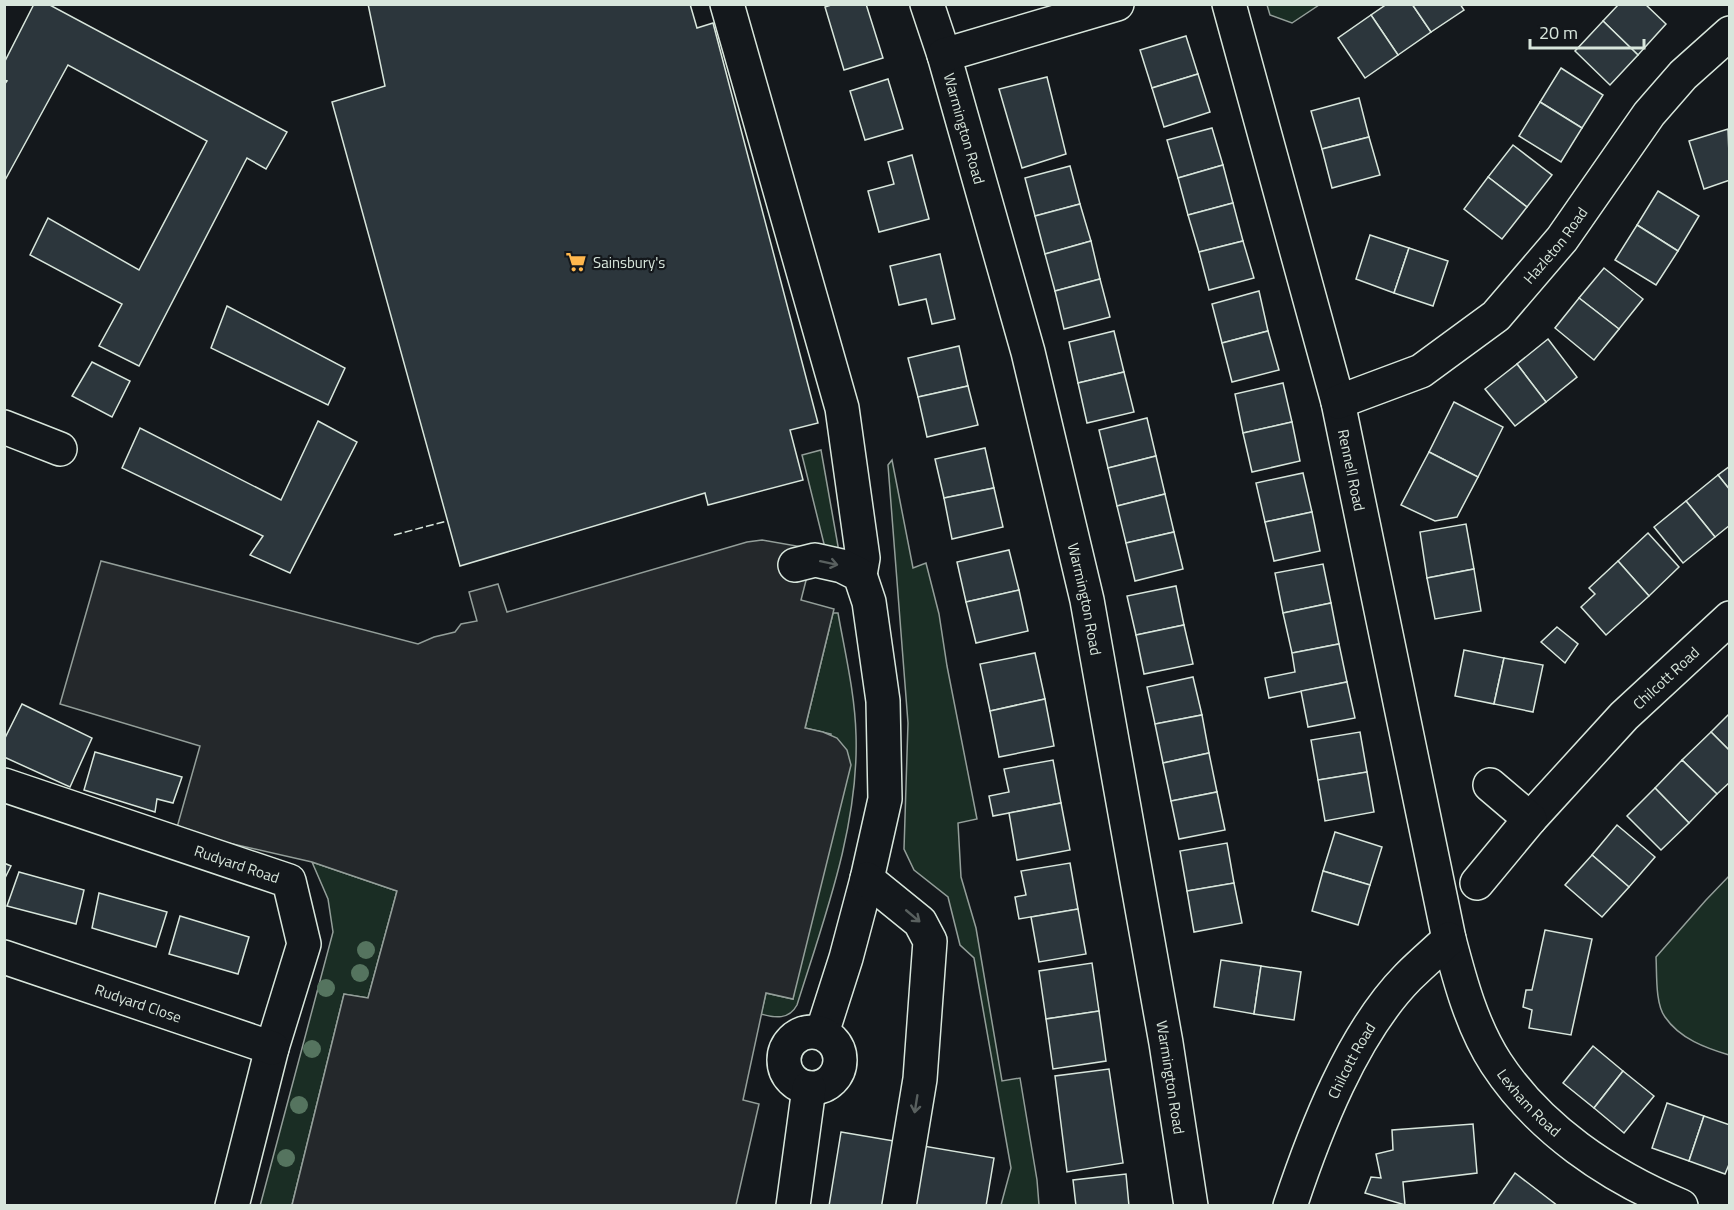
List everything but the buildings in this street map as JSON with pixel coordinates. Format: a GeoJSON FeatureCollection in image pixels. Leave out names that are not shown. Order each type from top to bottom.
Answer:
{"type":"FeatureCollection","features":[{"type":"Feature","properties":{"kind":"street"},"geometry":{"type":"LineString","coordinates":[[727,4],[842,408],[863,558],[860,576],[869,603],[883,701],[885,799],[846,957],[822,1034],[813,1031],[796,1035],[785,1049],[784,1066],[788,1074],[801,1086],[809,1088],[793,1206]]}},
{"type":"Feature","properties":{"kind":"street","name":"Warmington Road"},"geometry":{"type":"LineString","coordinates":[[927,4],[944,55],[1028,352],[1087,600],[1166,1042],[1191,1206]]}},
{"type":"Feature","properties":{"kind":"street"},"geometry":{"type":"LineString","coordinates":[[944,55],[1117,4]]}},
{"type":"Feature","properties":{"kind":"street","name":"Rennell Road"},"geometry":{"type":"LineString","coordinates":[[1229,4],[1338,402],[1449,939]]}},
{"type":"Feature","properties":{"kind":"street","name":"Hazleton Road"},"geometry":{"type":"LineString","coordinates":[[1338,402],[1421,371],[1496,316],[1563,239],[1649,114],[1683,75],[1730,33]]}},
{"type":"Feature","properties":{"kind":"street"},"geometry":{"type":"LineString","coordinates":[[4,428],[60,449]]}},
{"type":"Feature","properties":{"kind":"street"},"geometry":{"type":"LineString","coordinates":[[795,565],[815,560],[842,566],[860,576]]}},
{"type":"Feature","properties":{"kind":"street","name":"Chilcott Road"},"geometry":{"type":"LineString","coordinates":[[1477,883],[1530,819],[1624,716],[1730,618]]}},
{"type":"Feature","properties":{"kind":"street","name":"Rudyard Road"},"geometry":{"type":"LineString","coordinates":[[4,785],[13,790],[289,881],[304,944],[273,1048],[232,1206]]}},
{"type":"Feature","properties":{"kind":"street"},"geometry":{"type":"LineString","coordinates":[[1490,785],[1530,819]]}},
{"type":"Feature","properties":{"kind":"street"},"geometry":{"type":"LineString","coordinates":[[867,879],[920,922],[930,940],[920,1079],[899,1206]]}},
{"type":"Feature","properties":{"kind":"street","name":"Chilcott Road"},"geometry":{"type":"LineString","coordinates":[[1290,1206],[1306,1157],[1333,1094],[1367,1032],[1407,977],[1449,939]]}},
{"type":"Feature","properties":{"kind":"street","name":"Lexham Road"},"geometry":{"type":"LineString","coordinates":[[1449,939],[1460,980],[1477,1027],[1496,1062],[1526,1102],[1562,1135],[1595,1160],[1632,1183],[1681,1206]]}},
{"type":"Feature","properties":{"kind":"street","name":"Rudyard Close"},"geometry":{"type":"LineString","coordinates":[[4,957],[273,1048]]}},
{"type":"Feature","properties":{"kind":"green space"},"geometry":{"type":"Polygon","coordinates":[[[1267,4],[1319,5],[1292,23],[1270,15],[1267,4]]]}},
{"type":"Feature","properties":{"kind":"green space"},"geometry":{"type":"Polygon","coordinates":[[[821,450],[838,546],[838,549],[826,552],[802,455],[821,450]]]}},
{"type":"Feature","properties":{"kind":"green space"},"geometry":{"type":"Polygon","coordinates":[[[892,460],[913,568],[926,563],[939,614],[977,819],[958,823],[961,877],[976,928],[1002,1081],[1020,1078],[1039,1205],[1001,1205],[1011,1168],[974,958],[960,945],[948,897],[914,870],[904,849],[908,723],[888,465],[892,460]]]}},
{"type":"Feature","properties":{"kind":"green space"},"geometry":{"type":"Polygon","coordinates":[[[833,613],[838,613],[854,704],[856,735],[852,803],[838,872],[797,1005],[786,1015],[771,1016],[761,1014],[766,993],[793,999],[831,734],[805,728],[833,613]]]}},
{"type":"Feature","properties":{"kind":"green space"},"geometry":{"type":"Polygon","coordinates":[[[312,862],[397,891],[368,998],[344,994],[292,1205],[260,1206],[333,932],[328,899],[312,862]]]}},
{"type":"Feature","properties":{"kind":"green space"},"geometry":{"type":"Polygon","coordinates":[[[1729,876],[1729,1055],[1686,1037],[1665,1017],[1658,997],[1656,957],[1729,876]]]}},
{"type":"Feature","properties":{"kind":"shaded area"},"geometry":{"type":"Polygon","coordinates":[[[762,540],[814,549],[801,600],[834,609],[805,728],[837,738],[847,750],[851,765],[793,999],[766,993],[743,1100],[759,1104],[736,1205],[292,1205],[344,994],[368,998],[397,891],[312,862],[176,831],[200,746],[60,704],[101,561],[418,644],[455,632],[461,624],[477,621],[469,592],[498,584],[507,612],[747,542],[762,540]]]}},
{"type":"Feature","properties":{"kind":"fence"},"geometry":{"type":"LineString","coordinates":[[394,535],[447,521]]}},
{"type":"Feature","properties":{"kind":"place","name":"Sainsbury's"},"geometry":{"type":"Point","coordinates":[576,262]}}]}
